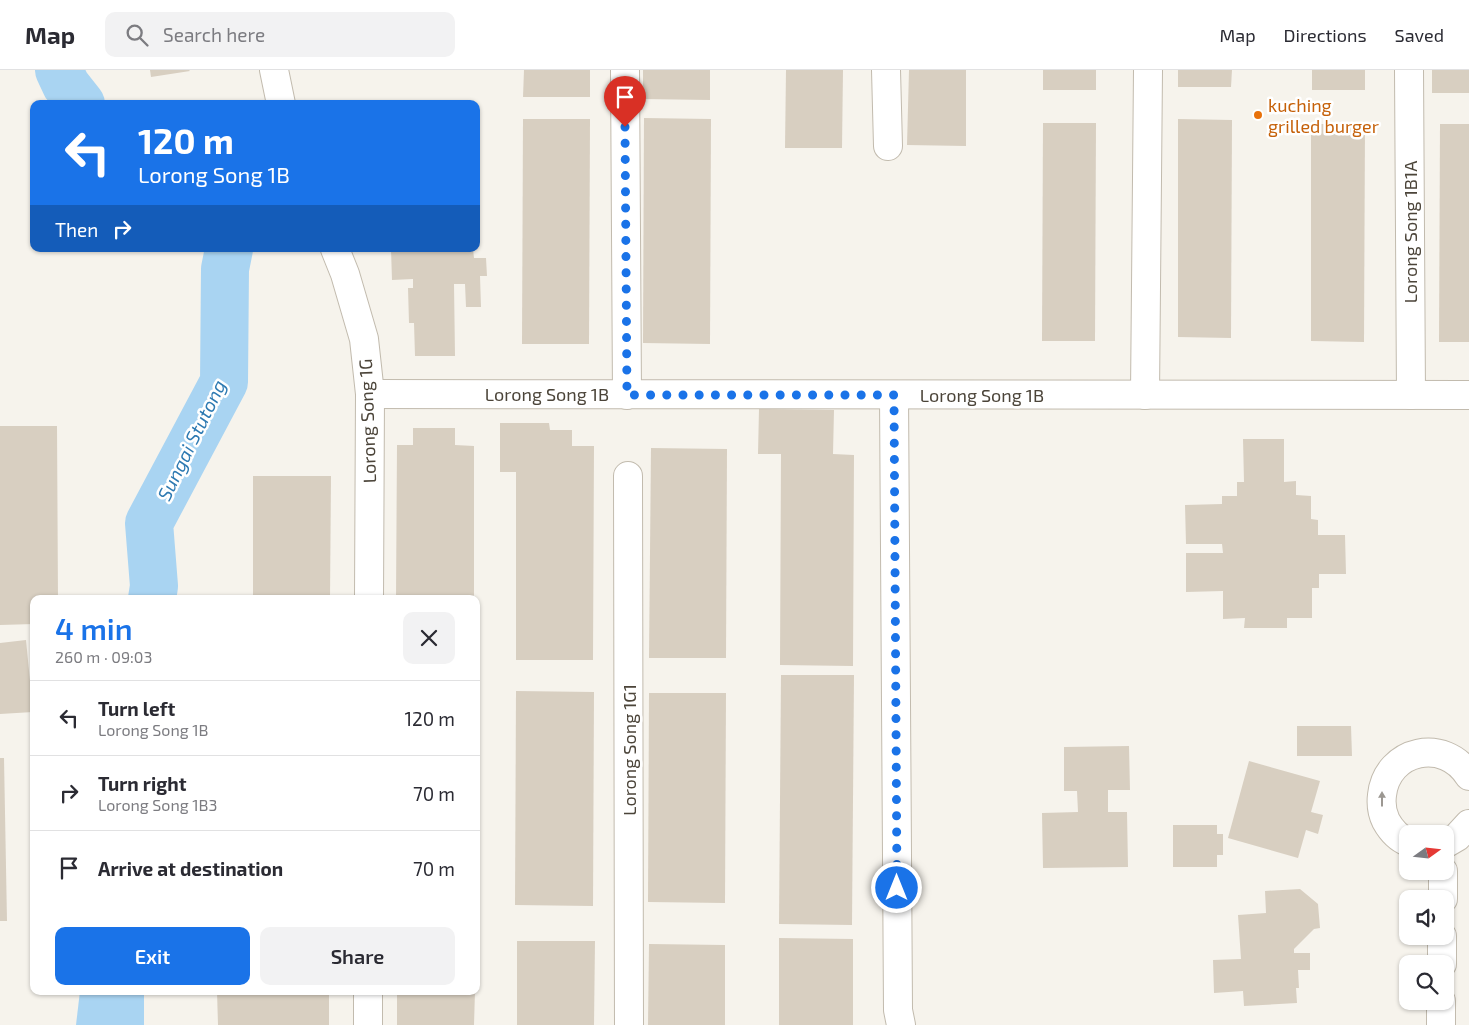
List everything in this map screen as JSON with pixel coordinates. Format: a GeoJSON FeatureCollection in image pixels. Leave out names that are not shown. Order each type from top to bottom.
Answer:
{"type":"FeatureCollection","features":[{"type":"Feature","properties":{"kind":"street"},"geometry":{"type":"LineString","coordinates":[[274,70],[280,100]]}},
{"type":"Feature","properties":{"kind":"street"},"geometry":{"type":"LineString","coordinates":[[625,70],[627,395]]}},
{"type":"Feature","properties":{"kind":"street"},"geometry":{"type":"LineString","coordinates":[[886,70],[888,146]]}},
{"type":"Feature","properties":{"kind":"street"},"geometry":{"type":"LineString","coordinates":[[1145,395],[1148,70]]}},
{"type":"Feature","properties":{"kind":"street","name":"Lorong Song 1B1A"},"geometry":{"type":"LineString","coordinates":[[1409,70],[1410,395]]}},
{"type":"Feature","properties":{"kind":"street","name":"Lorong Song 1G"},"geometry":{"type":"LineString","coordinates":[[336,252],[345,274],[364,339],[370,394],[369,595]]}},
{"type":"Feature","properties":{"kind":"street","name":"Lorong Song 1B"},"geometry":{"type":"LineString","coordinates":[[370,394],[1469,395]]}},
{"type":"Feature","properties":{"kind":"street"},"geometry":{"type":"LineString","coordinates":[[894,395],[898,1000],[901,1025]]}},
{"type":"Feature","properties":{"kind":"street","name":"Lorong Song 1G1"},"geometry":{"type":"LineString","coordinates":[[628,476],[630,1025]]}},
{"type":"Feature","properties":{"kind":"street"},"geometry":{"type":"LineString","coordinates":[[1399,835],[1392,830],[1384,816],[1381,801],[1383,785],[1390,772],[1401,761],[1413,754],[1426,752],[1440,754],[1452,758],[1464,768],[1469,776]]}},
{"type":"Feature","properties":{"kind":"street"},"geometry":{"type":"LineString","coordinates":[[1454,839],[1469,824]]}},
{"type":"Feature","properties":{"kind":"street"},"geometry":{"type":"LineString","coordinates":[[368,995],[368,1025]]}},
{"type":"Feature","properties":{"kind":"street"},"geometry":{"type":"LineString","coordinates":[[1441,1010],[1441,1025]]}},
{"type":"Feature","properties":{"kind":"water"},"geometry":{"type":"Polygon","coordinates":[[[80,995],[144,995],[144,1025],[76,1025],[80,995]]]}},
{"type":"Feature","properties":{"kind":"building"},"geometry":{"type":"Polygon","coordinates":[[[150,70],[189,70],[190,71],[151,77],[150,70]]]}},
{"type":"Feature","properties":{"kind":"building"},"geometry":{"type":"Polygon","coordinates":[[[524,70],[590,70],[590,97],[523,97],[524,70]]]}},
{"type":"Feature","properties":{"kind":"building"},"geometry":{"type":"Polygon","coordinates":[[[643,70],[710,70],[710,100],[643,99],[643,70]]]}},
{"type":"Feature","properties":{"kind":"building"},"geometry":{"type":"Polygon","coordinates":[[[786,70],[843,70],[842,148],[785,148],[786,70]]]}},
{"type":"Feature","properties":{"kind":"building"},"geometry":{"type":"Polygon","coordinates":[[[909,70],[966,70],[966,146],[907,145],[909,70]]]}},
{"type":"Feature","properties":{"kind":"building"},"geometry":{"type":"Polygon","coordinates":[[[1043,70],[1096,70],[1096,90],[1043,90],[1043,70]]]}},
{"type":"Feature","properties":{"kind":"building"},"geometry":{"type":"Polygon","coordinates":[[[1178,70],[1232,70],[1231,87],[1178,87],[1178,70]]]}},
{"type":"Feature","properties":{"kind":"building"},"geometry":{"type":"Polygon","coordinates":[[[1312,70],[1365,70],[1365,90],[1312,90],[1312,70]]]}},
{"type":"Feature","properties":{"kind":"building"},"geometry":{"type":"Polygon","coordinates":[[[1432,70],[1469,70],[1469,93],[1432,93],[1432,70]]]}},
{"type":"Feature","properties":{"kind":"building"},"geometry":{"type":"Polygon","coordinates":[[[644,118],[711,119],[710,344],[643,343],[644,118]]]}},
{"type":"Feature","properties":{"kind":"building"},"geometry":{"type":"Polygon","coordinates":[[[523,119],[590,119],[589,344],[522,344],[523,119]]]}},
{"type":"Feature","properties":{"kind":"building"},"geometry":{"type":"Polygon","coordinates":[[[1178,119],[1232,120],[1231,338],[1178,337],[1178,119]]]}},
{"type":"Feature","properties":{"kind":"building"},"geometry":{"type":"Polygon","coordinates":[[[1043,123],[1096,123],[1095,341],[1042,341],[1043,123]]]}},
{"type":"Feature","properties":{"kind":"building"},"geometry":{"type":"Polygon","coordinates":[[[1311,124],[1365,124],[1364,342],[1311,341],[1311,124]]]}},
{"type":"Feature","properties":{"kind":"building"},"geometry":{"type":"Polygon","coordinates":[[[1440,124],[1469,124],[1469,342],[1439,342],[1440,124]]]}},
{"type":"Feature","properties":{"kind":"building"},"geometry":{"type":"Polygon","coordinates":[[[391,252],[473,252],[474,258],[486,258],[487,276],[480,276],[481,307],[466,307],[465,284],[454,284],[455,356],[415,356],[414,323],[409,323],[408,288],[413,288],[413,279],[392,280],[391,252]]]}},
{"type":"Feature","properties":{"kind":"building"},"geometry":{"type":"Polygon","coordinates":[[[759,409],[834,410],[833,454],[854,455],[853,666],[780,665],[781,454],[758,454],[759,409]]]}},
{"type":"Feature","properties":{"kind":"building"},"geometry":{"type":"Polygon","coordinates":[[[500,423],[549,423],[550,430],[572,430],[572,446],[594,446],[593,660],[516,660],[516,472],[500,472],[500,423]]]}},
{"type":"Feature","properties":{"kind":"building"},"geometry":{"type":"Polygon","coordinates":[[[0,426],[57,426],[58,595],[30,595],[30,624],[0,625],[0,426]]]}},
{"type":"Feature","properties":{"kind":"building"},"geometry":{"type":"Polygon","coordinates":[[[413,428],[455,428],[455,445],[474,446],[474,595],[396,595],[397,445],[413,445],[413,428]]]}},
{"type":"Feature","properties":{"kind":"building"},"geometry":{"type":"Polygon","coordinates":[[[1243,439],[1284,439],[1284,482],[1296,481],[1296,495],[1311,496],[1311,519],[1318,520],[1318,535],[1345,535],[1346,574],[1319,574],[1319,588],[1312,588],[1312,618],[1287,618],[1287,628],[1244,628],[1245,618],[1223,619],[1223,591],[1186,592],[1186,553],[1223,553],[1222,544],[1186,544],[1185,505],[1222,504],[1222,496],[1237,496],[1237,482],[1244,482],[1243,439]]]}},
{"type":"Feature","properties":{"kind":"building"},"geometry":{"type":"Polygon","coordinates":[[[651,448],[727,449],[726,658],[649,658],[651,448]]]}},
{"type":"Feature","properties":{"kind":"building"},"geometry":{"type":"Polygon","coordinates":[[[253,476],[331,476],[330,595],[253,595],[253,476]]]}},
{"type":"Feature","properties":{"kind":"building"},"geometry":{"type":"Polygon","coordinates":[[[26,640],[30,681],[30,712],[0,714],[0,643],[26,640]]]}},
{"type":"Feature","properties":{"kind":"building"},"geometry":{"type":"Polygon","coordinates":[[[781,675],[854,675],[852,925],[779,924],[781,675]]]}},
{"type":"Feature","properties":{"kind":"building"},"geometry":{"type":"Polygon","coordinates":[[[516,691],[594,692],[593,906],[515,905],[516,691]]]}},
{"type":"Feature","properties":{"kind":"building"},"geometry":{"type":"Polygon","coordinates":[[[649,693],[726,693],[725,903],[648,902],[649,693]]]}},
{"type":"Feature","properties":{"kind":"building"},"geometry":{"type":"Polygon","coordinates":[[[1297,726],[1351,726],[1352,756],[1297,756],[1297,726]]]}},
{"type":"Feature","properties":{"kind":"building"},"geometry":{"type":"Polygon","coordinates":[[[1129,746],[1130,790],[1108,790],[1108,812],[1127,812],[1128,867],[1043,868],[1042,813],[1078,812],[1077,791],[1064,791],[1064,747],[1129,746]]]}},
{"type":"Feature","properties":{"kind":"building"},"geometry":{"type":"Polygon","coordinates":[[[0,758],[4,758],[7,921],[0,921],[0,758]]]}},
{"type":"Feature","properties":{"kind":"building"},"geometry":{"type":"Polygon","coordinates":[[[1249,761],[1320,781],[1311,812],[1323,815],[1318,834],[1306,830],[1298,858],[1228,838],[1249,761]]]}},
{"type":"Feature","properties":{"kind":"building"},"geometry":{"type":"Polygon","coordinates":[[[1173,825],[1217,825],[1217,834],[1223,834],[1223,855],[1217,855],[1217,867],[1173,867],[1173,825]]]}},
{"type":"Feature","properties":{"kind":"building"},"geometry":{"type":"Polygon","coordinates":[[[1300,889],[1318,904],[1320,928],[1314,929],[1294,949],[1294,953],[1310,953],[1310,970],[1298,970],[1299,988],[1296,988],[1297,1003],[1244,1006],[1243,991],[1214,993],[1213,960],[1241,959],[1238,915],[1266,913],[1265,891],[1300,889]]]}},
{"type":"Feature","properties":{"kind":"building"},"geometry":{"type":"Polygon","coordinates":[[[779,938],[853,939],[853,1025],[779,1025],[779,938]]]}},
{"type":"Feature","properties":{"kind":"building"},"geometry":{"type":"Polygon","coordinates":[[[517,941],[595,941],[594,1025],[517,1025],[517,941]]]}},
{"type":"Feature","properties":{"kind":"building"},"geometry":{"type":"Polygon","coordinates":[[[649,944],[725,945],[725,1025],[648,1025],[649,944]]]}},
{"type":"Feature","properties":{"kind":"building"},"geometry":{"type":"Polygon","coordinates":[[[217,995],[329,995],[329,1025],[218,1025],[217,995]]]}},
{"type":"Feature","properties":{"kind":"building"},"geometry":{"type":"Polygon","coordinates":[[[397,995],[475,995],[474,1025],[397,1025],[397,995]]]}},
{"type":"Feature","properties":{"kind":"waterway","name":"Sungai Stutong"},"geometry":{"type":"LineString","coordinates":[[59,70],[66,85],[78,100]]}},
{"type":"Feature","properties":{"kind":"waterway","name":"Sungai Stutong"},"geometry":{"type":"LineString","coordinates":[[153,595],[154,586],[149,523],[224,382],[225,269],[228,252]]}},
{"type":"Feature","properties":{"kind":"place","name":"kuching grilled burger"},"geometry":{"type":"Point","coordinates":[1258,115]}},
{"type":"Feature","properties":{"kind":"route"},"geometry":{"type":"LineString","coordinates":[[625,127],[627,395],[894,395],[897,888]]}}]}
